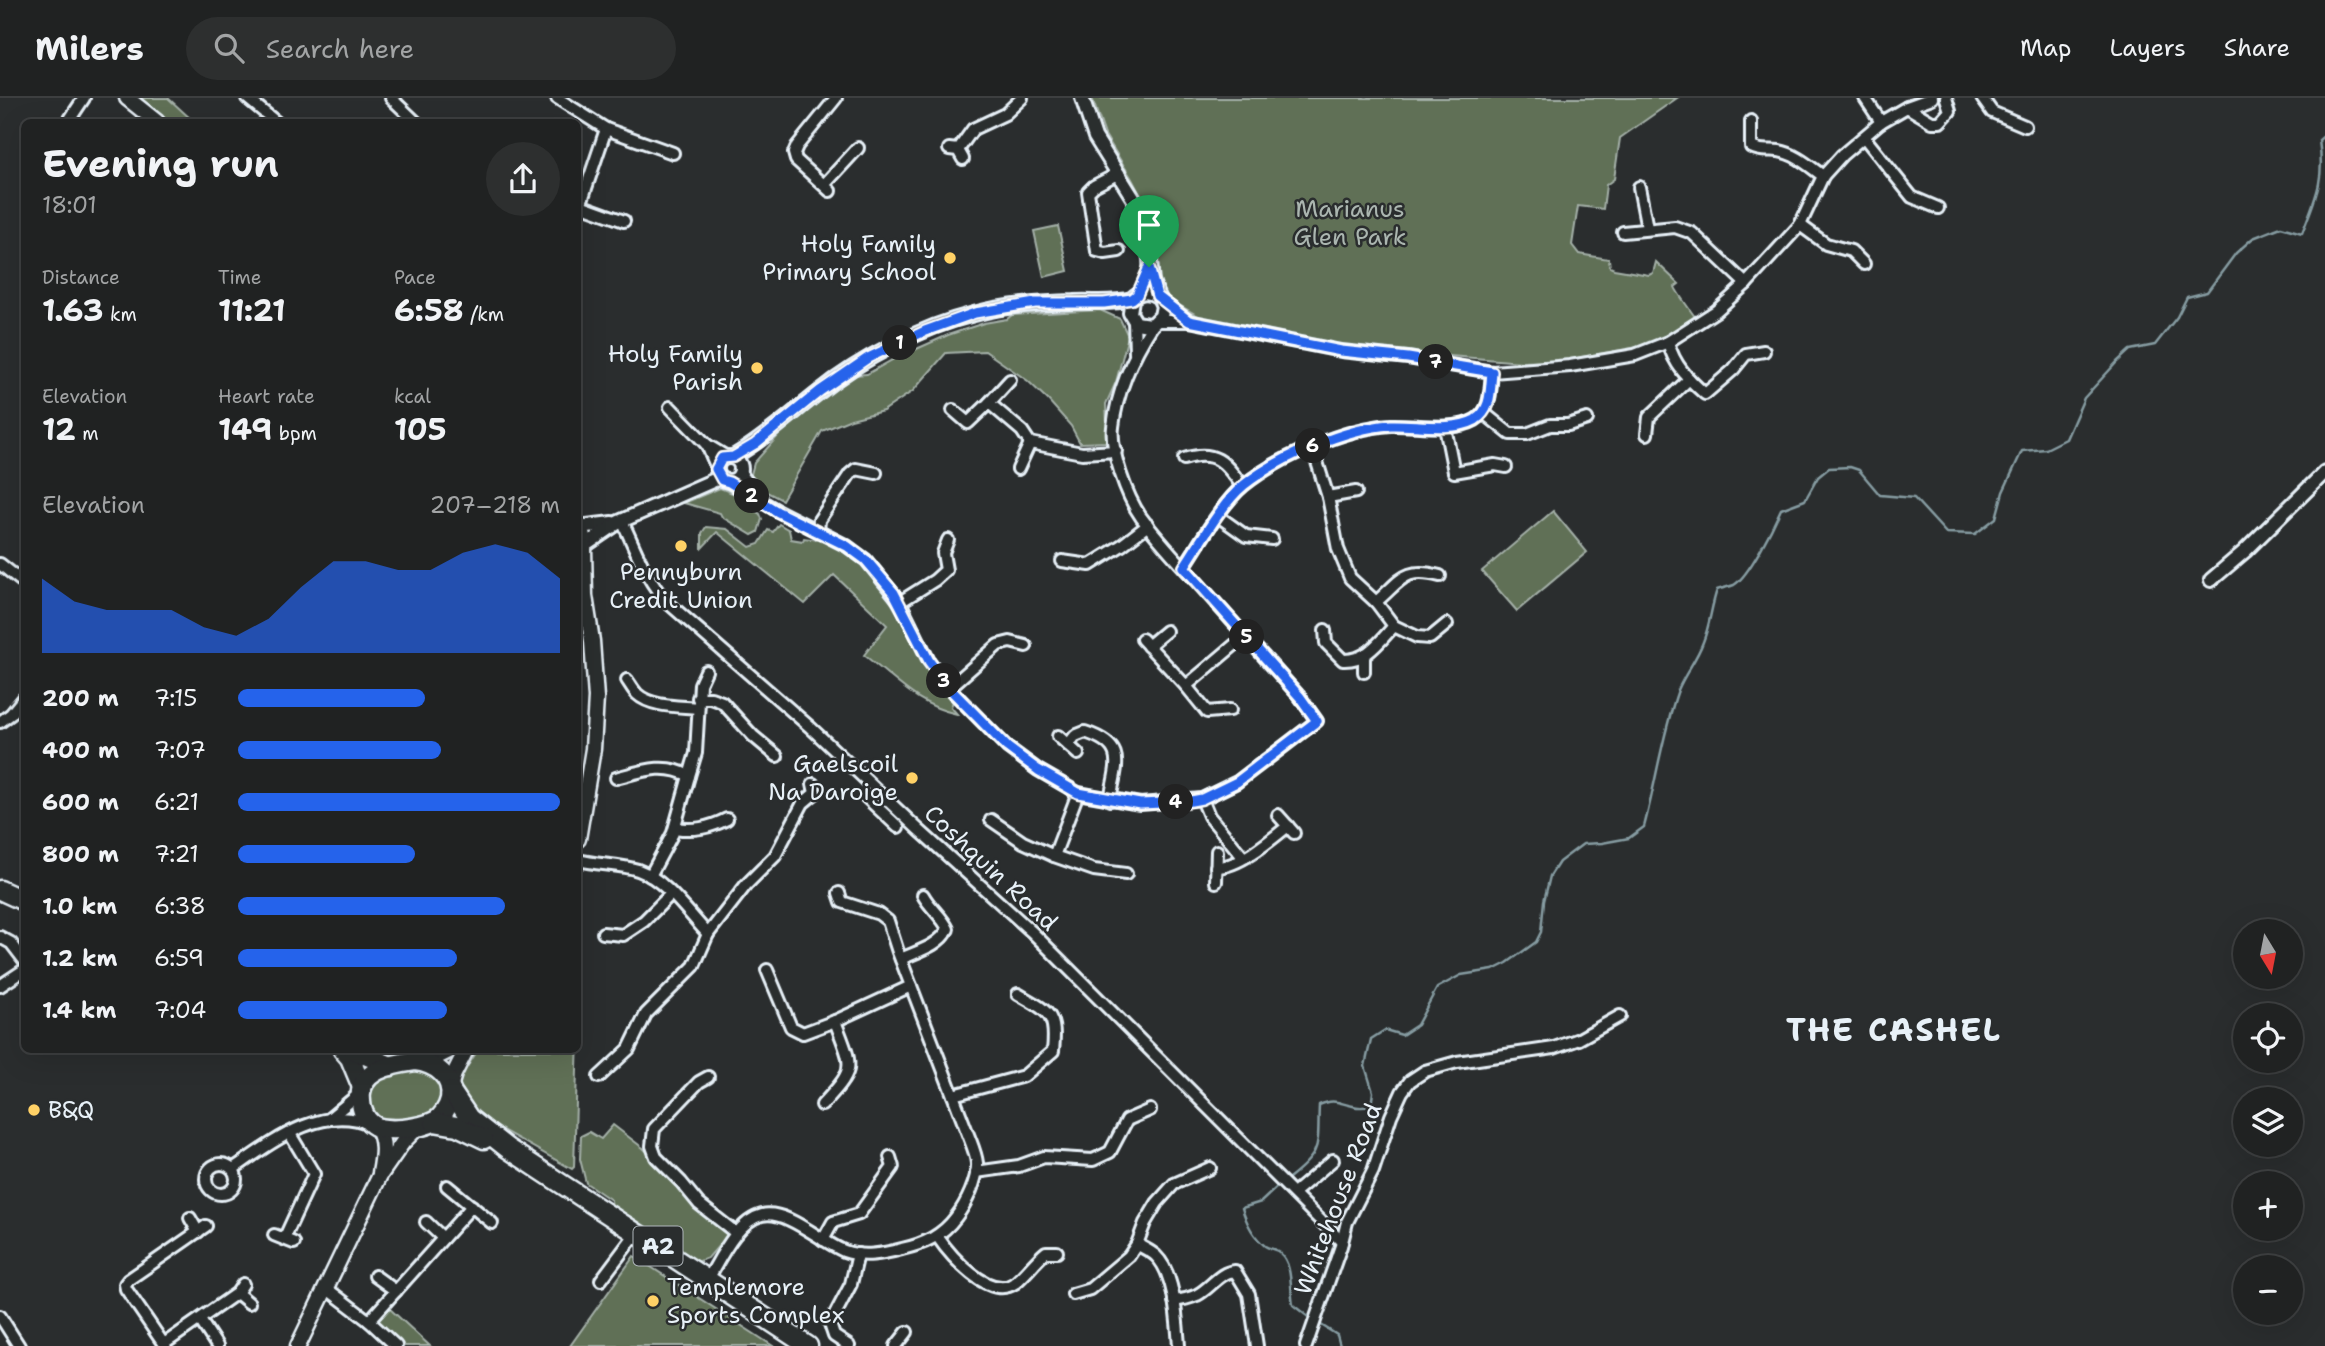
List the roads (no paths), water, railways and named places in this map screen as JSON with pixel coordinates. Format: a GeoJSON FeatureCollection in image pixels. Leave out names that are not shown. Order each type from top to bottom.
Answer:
{"type":"FeatureCollection","features":[{"type":"Feature","properties":{"kind":"highway"},"geometry":{"type":"LineString","coordinates":[[0,890],[21,900]]}},
{"type":"Feature","properties":{"kind":"highway"},"geometry":{"type":"LineString","coordinates":[[346,1053],[350,1058],[361,1090],[362,1107],[374,1126]]}},
{"type":"Feature","properties":{"kind":"highway"},"geometry":{"type":"LineString","coordinates":[[360,1053],[391,1066]]}},
{"type":"Feature","properties":{"kind":"highway"},"geometry":{"type":"LineString","coordinates":[[361,1090],[374,1072],[415,1062]]}},
{"type":"Feature","properties":{"kind":"highway","name":"A2"},"geometry":{"type":"LineString","coordinates":[[415,1062],[426,1062],[442,1072],[469,1118],[507,1148],[808,1346]]}},
{"type":"Feature","properties":{"kind":"highway"},"geometry":{"type":"LineString","coordinates":[[426,1124],[449,1105],[450,1089]]}},
{"type":"Feature","properties":{"kind":"highway","name":"A2"},"geometry":{"type":"LineString","coordinates":[[374,1126],[396,1130],[426,1124],[457,1126],[507,1148]]}},
{"type":"Feature","properties":{"kind":"main road"},"geometry":{"type":"LineString","coordinates":[[127,98],[153,119]]}},
{"type":"Feature","properties":{"kind":"main road"},"geometry":{"type":"LineString","coordinates":[[581,821],[593,748],[596,698],[582,549]]}},
{"type":"Feature","properties":{"kind":"main road"},"geometry":{"type":"LineString","coordinates":[[581,587],[585,596]]}},
{"type":"Feature","properties":{"kind":"main road"},"geometry":{"type":"LineString","coordinates":[[415,1062],[445,1053]]}},
{"type":"Feature","properties":{"kind":"main road"},"geometry":{"type":"LineString","coordinates":[[450,1089],[464,1053]]}},
{"type":"Feature","properties":{"kind":"main road"},"geometry":{"type":"LineString","coordinates":[[298,1346],[380,1175],[403,1142],[426,1124]]}},
{"type":"Feature","properties":{"kind":"main road"},"geometry":{"type":"LineString","coordinates":[[374,1126],[383,1145],[380,1175]]}},
{"type":"Feature","properties":{"kind":"street"},"geometry":{"type":"LineString","coordinates":[[70,119],[84,98]]}},
{"type":"Feature","properties":{"kind":"street"},"geometry":{"type":"LineString","coordinates":[[247,98],[272,119]]}},
{"type":"Feature","properties":{"kind":"street"},"geometry":{"type":"LineString","coordinates":[[391,98],[413,119]]}},
{"type":"Feature","properties":{"kind":"street"},"geometry":{"type":"LineString","coordinates":[[557,98],[570,102],[606,129],[673,153]]}},
{"type":"Feature","properties":{"kind":"street"},"geometry":{"type":"LineString","coordinates":[[836,98],[797,146],[794,153],[796,160],[827,188],[855,151],[862,164]]}},
{"type":"Feature","properties":{"kind":"street"},"geometry":{"type":"LineString","coordinates":[[957,152],[973,129],[1005,114],[1022,98]]}},
{"type":"Feature","properties":{"kind":"street"},"geometry":{"type":"LineString","coordinates":[[707,444],[722,475],[764,503],[847,546],[866,560],[900,602],[929,661],[949,688],[1007,747],[1038,770],[1078,793],[1140,804],[1202,799],[1237,782],[1317,721],[1300,697],[1148,525],[1128,494],[1121,475],[1113,428],[1135,353],[1163,312],[1149,267],[1148,239],[1138,206],[1095,137],[1082,98]]}},
{"type":"Feature","properties":{"kind":"street"},"geometry":{"type":"LineString","coordinates":[[1865,98],[1881,122]]}},
{"type":"Feature","properties":{"kind":"street"},"geometry":{"type":"LineString","coordinates":[[1104,303],[1144,326],[1156,322],[1189,321],[1341,351],[1408,358],[1492,372],[1604,362],[1635,355],[1668,342],[1700,324],[1746,284],[1800,225],[1823,176],[1842,155],[1881,122],[1907,107],[1932,98]]}},
{"type":"Feature","properties":{"kind":"street"},"geometry":{"type":"LineString","coordinates":[[1907,107],[1932,122],[1940,122],[1950,111],[1945,98]]}},
{"type":"Feature","properties":{"kind":"street"},"geometry":{"type":"LineString","coordinates":[[1982,98],[1992,112],[2025,126]]}},
{"type":"Feature","properties":{"kind":"street"},"geometry":{"type":"LineString","coordinates":[[1751,121],[1751,148],[1763,152],[1777,151],[1799,158],[1823,176]]}},
{"type":"Feature","properties":{"kind":"street"},"geometry":{"type":"LineString","coordinates":[[581,203],[606,129]]}},
{"type":"Feature","properties":{"kind":"street"},"geometry":{"type":"LineString","coordinates":[[1864,137],[1912,197],[1938,208]]}},
{"type":"Feature","properties":{"kind":"street"},"geometry":{"type":"LineString","coordinates":[[1119,173],[1088,192],[1097,251],[1119,251]]}},
{"type":"Feature","properties":{"kind":"street"},"geometry":{"type":"LineString","coordinates":[[1639,187],[1647,228]]}},
{"type":"Feature","properties":{"kind":"street"},"geometry":{"type":"LineString","coordinates":[[581,209],[619,215]]}},
{"type":"Feature","properties":{"kind":"street"},"geometry":{"type":"LineString","coordinates":[[1800,225],[1826,244],[1851,251],[1864,264]]}},
{"type":"Feature","properties":{"kind":"street"},"geometry":{"type":"LineString","coordinates":[[1622,232],[1675,227],[1692,233],[1746,284]]}},
{"type":"Feature","properties":{"kind":"street"},"geometry":{"type":"LineString","coordinates":[[1135,353],[1129,310],[1149,267]]}},
{"type":"Feature","properties":{"kind":"street"},"geometry":{"type":"LineString","coordinates":[[735,463],[820,391],[868,358],[951,320],[975,313],[1035,303],[1104,303],[1147,292],[1189,321]]}},
{"type":"Feature","properties":{"kind":"street"},"geometry":{"type":"LineString","coordinates":[[1668,342],[1672,358],[1705,394],[1733,370],[1746,354],[1764,351]]}},
{"type":"Feature","properties":{"kind":"street"},"geometry":{"type":"LineString","coordinates":[[1184,567],[1242,486],[1312,446],[1388,425],[1445,427],[1469,422],[1484,413],[1488,405],[1492,372]]}},
{"type":"Feature","properties":{"kind":"street"},"geometry":{"type":"LineString","coordinates":[[1647,434],[1649,417],[1689,379]]}},
{"type":"Feature","properties":{"kind":"street"},"geometry":{"type":"LineString","coordinates":[[953,410],[968,423],[1010,380]]}},
{"type":"Feature","properties":{"kind":"street"},"geometry":{"type":"LineString","coordinates":[[989,403],[1021,431],[1030,443],[1082,453],[1116,451]]}},
{"type":"Feature","properties":{"kind":"street"},"geometry":{"type":"LineString","coordinates":[[670,407],[707,444],[735,463],[764,503]]}},
{"type":"Feature","properties":{"kind":"street"},"geometry":{"type":"LineString","coordinates":[[1484,413],[1510,434],[1527,434],[1550,425],[1568,425],[1587,419]]}},
{"type":"Feature","properties":{"kind":"street"},"geometry":{"type":"LineString","coordinates":[[1445,427],[1454,472],[1495,465],[1506,467]]}},
{"type":"Feature","properties":{"kind":"street"},"geometry":{"type":"LineString","coordinates":[[1018,469],[1030,443]]}},
{"type":"Feature","properties":{"kind":"street"},"geometry":{"type":"LineString","coordinates":[[1312,446],[1328,497],[1338,549],[1350,578],[1376,602],[1394,626],[1417,637],[1430,638],[1447,624]]}},
{"type":"Feature","properties":{"kind":"street"},"geometry":{"type":"LineString","coordinates":[[1184,459],[1196,455],[1213,456],[1229,468],[1242,486]]}},
{"type":"Feature","properties":{"kind":"street"},"geometry":{"type":"LineString","coordinates":[[722,475],[720,460],[735,463]]}},
{"type":"Feature","properties":{"kind":"street"},"geometry":{"type":"LineString","coordinates":[[582,549],[620,522],[722,475],[736,479],[735,463]]}},
{"type":"Feature","properties":{"kind":"street"},"geometry":{"type":"LineString","coordinates":[[818,531],[819,520],[850,474],[856,469],[876,473]]}},
{"type":"Feature","properties":{"kind":"street"},"geometry":{"type":"LineString","coordinates":[[2211,580],[2245,551],[2325,472]]}},
{"type":"Feature","properties":{"kind":"street"},"geometry":{"type":"LineString","coordinates":[[1328,497],[1356,492]]}},
{"type":"Feature","properties":{"kind":"street"},"geometry":{"type":"LineString","coordinates":[[1218,516],[1247,536],[1272,539]]}},
{"type":"Feature","properties":{"kind":"street"},"geometry":{"type":"LineString","coordinates":[[581,528],[620,522]]}},
{"type":"Feature","properties":{"kind":"street","name":"Coshquin Road"},"geometry":{"type":"LineString","coordinates":[[620,522],[656,591],[810,727],[1032,932],[1342,1242]]}},
{"type":"Feature","properties":{"kind":"street"},"geometry":{"type":"LineString","coordinates":[[1062,561],[1090,565],[1148,525]]}},
{"type":"Feature","properties":{"kind":"street"},"geometry":{"type":"LineString","coordinates":[[900,602],[946,570],[943,553],[948,540]]}},
{"type":"Feature","properties":{"kind":"street"},"geometry":{"type":"LineString","coordinates":[[0,564],[21,581]]}},
{"type":"Feature","properties":{"kind":"street"},"geometry":{"type":"LineString","coordinates":[[1376,602],[1405,576],[1422,572],[1440,576]]}},
{"type":"Feature","properties":{"kind":"street"},"geometry":{"type":"LineString","coordinates":[[1325,629],[1326,643],[1343,660],[1355,660],[1364,656],[1394,626]]}},
{"type":"Feature","properties":{"kind":"street"},"geometry":{"type":"LineString","coordinates":[[1167,631],[1145,643],[1207,712],[1230,710]]}},
{"type":"Feature","properties":{"kind":"street"},"geometry":{"type":"LineString","coordinates":[[1186,687],[1245,636]]}},
{"type":"Feature","properties":{"kind":"street"},"geometry":{"type":"LineString","coordinates":[[949,688],[998,645],[1010,642],[1026,646]]}},
{"type":"Feature","properties":{"kind":"street"},"geometry":{"type":"LineString","coordinates":[[1364,656],[1364,672]]}},
{"type":"Feature","properties":{"kind":"street"},"geometry":{"type":"LineString","coordinates":[[650,876],[675,828],[690,776],[696,752],[700,684],[706,671]]}},
{"type":"Feature","properties":{"kind":"street"},"geometry":{"type":"LineString","coordinates":[[627,680],[636,693],[659,704],[698,703],[711,698],[722,702],[753,736],[776,756]]}},
{"type":"Feature","properties":{"kind":"street"},"geometry":{"type":"LineString","coordinates":[[0,722],[21,702]]}},
{"type":"Feature","properties":{"kind":"street"},"geometry":{"type":"LineString","coordinates":[[1068,745],[1075,736],[1085,732],[1098,736],[1113,746],[1117,760],[1110,800]]}},
{"type":"Feature","properties":{"kind":"street"},"geometry":{"type":"LineString","coordinates":[[1058,737],[1078,754]]}},
{"type":"Feature","properties":{"kind":"street"},"geometry":{"type":"LineString","coordinates":[[616,778],[667,768],[690,776]]}},
{"type":"Feature","properties":{"kind":"street"},"geometry":{"type":"LineString","coordinates":[[599,1077],[629,1049],[646,1014],[694,965],[708,934],[746,885],[775,856],[803,803],[815,793],[813,784]]}},
{"type":"Feature","properties":{"kind":"street"},"geometry":{"type":"LineString","coordinates":[[1054,856],[1078,793]]}},
{"type":"Feature","properties":{"kind":"street"},"geometry":{"type":"LineString","coordinates":[[866,797],[898,827]]}},
{"type":"Feature","properties":{"kind":"street"},"geometry":{"type":"LineString","coordinates":[[879,809],[886,799]]}},
{"type":"Feature","properties":{"kind":"street"},"geometry":{"type":"LineString","coordinates":[[1202,799],[1209,816],[1242,858]]}},
{"type":"Feature","properties":{"kind":"street"},"geometry":{"type":"LineString","coordinates":[[1216,867],[1227,867],[1291,830],[1278,815]]}},
{"type":"Feature","properties":{"kind":"street"},"geometry":{"type":"LineString","coordinates":[[675,828],[690,830],[712,827],[727,819]]}},
{"type":"Feature","properties":{"kind":"street"},"geometry":{"type":"LineString","coordinates":[[991,820],[1023,842],[1054,856],[1094,870],[1126,874]]}},
{"type":"Feature","properties":{"kind":"street"},"geometry":{"type":"LineString","coordinates":[[1216,882],[1217,850]]}},
{"type":"Feature","properties":{"kind":"street"},"geometry":{"type":"LineString","coordinates":[[581,861],[637,870],[650,876],[671,894],[708,934]]}},
{"type":"Feature","properties":{"kind":"street"},"geometry":{"type":"LineString","coordinates":[[708,1279],[736,1233],[762,1215],[782,1216],[844,1251],[858,1254],[873,1255],[899,1250],[937,1236],[959,1214],[976,1172],[977,1162],[969,1137],[888,921],[879,914],[842,902],[839,893]]}},
{"type":"Feature","properties":{"kind":"street"},"geometry":{"type":"LineString","coordinates":[[603,933],[623,935],[644,921],[671,894]]}},
{"type":"Feature","properties":{"kind":"street"},"geometry":{"type":"LineString","coordinates":[[901,959],[936,943],[948,929],[944,920],[928,905],[923,895]]}},
{"type":"Feature","properties":{"kind":"street"},"geometry":{"type":"LineString","coordinates":[[0,937],[11,943],[21,956]]}},
{"type":"Feature","properties":{"kind":"street"},"geometry":{"type":"LineString","coordinates":[[767,970],[791,1027],[803,1033],[911,985]]}},
{"type":"Feature","properties":{"kind":"street"},"geometry":{"type":"LineString","coordinates":[[0,986],[21,972]]}},
{"type":"Feature","properties":{"kind":"street"},"geometry":{"type":"LineString","coordinates":[[953,1095],[1024,1076],[1053,1051],[1056,1028],[1046,1011],[1018,994]]}},
{"type":"Feature","properties":{"kind":"street","name":"Whitehouse Road"},"geometry":{"type":"LineString","coordinates":[[1306,1346],[1347,1222],[1373,1171],[1391,1116],[1410,1081],[1425,1071],[1458,1062],[1554,1048],[1579,1039],[1620,1016]]}},
{"type":"Feature","properties":{"kind":"street"},"geometry":{"type":"LineString","coordinates":[[822,1105],[846,1079],[850,1063],[835,1021]]}},
{"type":"Feature","properties":{"kind":"street"},"geometry":{"type":"LineString","coordinates":[[708,1077],[699,1082],[654,1129],[652,1146],[656,1157],[699,1203],[736,1233]]}},
{"type":"Feature","properties":{"kind":"street"},"geometry":{"type":"LineString","coordinates":[[330,1118],[361,1090]]}},
{"type":"Feature","properties":{"kind":"street"},"geometry":{"type":"LineString","coordinates":[[976,1172],[1019,1166],[1044,1157],[1093,1160],[1110,1152],[1127,1120],[1150,1110]]}},
{"type":"Feature","properties":{"kind":"street"},"geometry":{"type":"LineString","coordinates":[[233,1169],[311,1123],[330,1118],[359,1120],[374,1126]]}},
{"type":"Feature","properties":{"kind":"street"},"geometry":{"type":"LineString","coordinates":[[284,1239],[314,1174],[290,1134]]}},
{"type":"Feature","properties":{"kind":"street"},"geometry":{"type":"LineString","coordinates":[[823,1240],[833,1222],[859,1214],[893,1167],[890,1157]]}},
{"type":"Feature","properties":{"kind":"street"},"geometry":{"type":"LineString","coordinates":[[1294,1193],[1333,1160]]}},
{"type":"Feature","properties":{"kind":"street"},"geometry":{"type":"LineString","coordinates":[[1073,1293],[1090,1289],[1129,1256],[1157,1203],[1174,1184],[1210,1168]]}},
{"type":"Feature","properties":{"kind":"street"},"geometry":{"type":"LineString","coordinates":[[447,1186],[492,1223]]}},
{"type":"Feature","properties":{"kind":"street"},"geometry":{"type":"LineString","coordinates":[[369,1321],[471,1206]]}},
{"type":"Feature","properties":{"kind":"street"},"geometry":{"type":"LineString","coordinates":[[190,1218],[202,1229],[125,1284],[164,1345],[240,1289],[249,1303]]}},
{"type":"Feature","properties":{"kind":"street"},"geometry":{"type":"LineString","coordinates":[[426,1222],[443,1238]]}},
{"type":"Feature","properties":{"kind":"street"},"geometry":{"type":"LineString","coordinates":[[601,1280],[637,1232]]}},
{"type":"Feature","properties":{"kind":"street"},"geometry":{"type":"LineString","coordinates":[[937,1236],[948,1252],[970,1274],[998,1287],[1013,1284],[1046,1252],[1057,1252]]}},
{"type":"Feature","properties":{"kind":"street"},"geometry":{"type":"LineString","coordinates":[[1137,1244],[1157,1257],[1171,1287],[1179,1346]]}},
{"type":"Feature","properties":{"kind":"street"},"geometry":{"type":"LineString","coordinates":[[849,1346],[834,1336],[830,1324],[851,1284],[858,1254]]}},
{"type":"Feature","properties":{"kind":"street"},"geometry":{"type":"LineString","coordinates":[[1174,1301],[1195,1296],[1212,1286],[1228,1271],[1235,1270],[1249,1294],[1257,1346]]}},
{"type":"Feature","properties":{"kind":"street"},"geometry":{"type":"LineString","coordinates":[[375,1276],[396,1291]]}},
{"type":"Feature","properties":{"kind":"street"},"geometry":{"type":"LineString","coordinates":[[326,1288],[396,1346]]}},
{"type":"Feature","properties":{"kind":"street"},"geometry":{"type":"LineString","coordinates":[[200,1320],[217,1346]]}},
{"type":"Feature","properties":{"kind":"street"},"geometry":{"type":"LineString","coordinates":[[1,1321],[19,1346]]}},
{"type":"Feature","properties":{"kind":"street"},"geometry":{"type":"LineString","coordinates":[[896,1346],[906,1332]]}},
{"type":"Feature","properties":{"kind":"waterway"},"geometry":{"type":"LineString","coordinates":[[1289,1178],[1313,1154],[1318,1139],[1319,1105],[1333,1101],[1358,1107],[1371,1106],[1373,1092],[1365,1066],[1371,1039],[1385,1030],[1402,1035],[1417,1025],[1437,988],[1461,975],[1493,970],[1536,942],[1541,932],[1550,876],[1559,862],[1583,844],[1629,838],[1644,827],[1672,707],[1703,642],[1717,590],[1734,585],[1747,572],[1781,509],[1805,500],[1818,477],[1829,468],[1850,467],[1859,470],[1880,495],[1914,498],[1946,533],[1975,534],[1996,518],[2003,492],[2022,451],[2046,449],[2066,439],[2084,398],[2130,350],[2155,345],[2177,317],[2187,297],[2207,292],[2236,253],[2253,238],[2281,227],[2302,233],[2318,188],[2321,166],[2319,140],[2325,135]]}},
{"type":"Feature","properties":{"kind":"waterway"},"geometry":{"type":"LineString","coordinates":[[1277,1187],[1261,1202],[1242,1208],[1257,1238],[1284,1258],[1289,1270],[1293,1305],[1311,1319]]}},
{"type":"Feature","properties":{"kind":"waterway"},"geometry":{"type":"LineString","coordinates":[[1318,1323],[1337,1335],[1340,1346]]}},
{"type":"Feature","properties":{"kind":"place","name":"Holy Family Primary School"},"geometry":{"type":"Point","coordinates":[950,258]}},
{"type":"Feature","properties":{"kind":"place","name":"Holy Family Parish"},"geometry":{"type":"Point","coordinates":[757,368]}},
{"type":"Feature","properties":{"kind":"place","name":"Pennyburn Credit Union"},"geometry":{"type":"Point","coordinates":[681,546]}},
{"type":"Feature","properties":{"kind":"place","name":"Gaelscoil Na Daroige"},"geometry":{"type":"Point","coordinates":[912,778]}},
{"type":"Feature","properties":{"kind":"place","name":"B&Q"},"geometry":{"type":"Point","coordinates":[34,1110]}},
{"type":"Feature","properties":{"kind":"place","name":"Templemore Sports Complex"},"geometry":{"type":"Point","coordinates":[653,1301]}},
{"type":"Feature","properties":{"kind":"district","name":"THE CASHEL"},"geometry":{"type":"Point","coordinates":[1894,1030]}},
{"type":"Feature","properties":{"kind":"park label","name":"Marianus Glen Park"},"geometry":{"type":"Point","coordinates":[1350,223]}}]}
